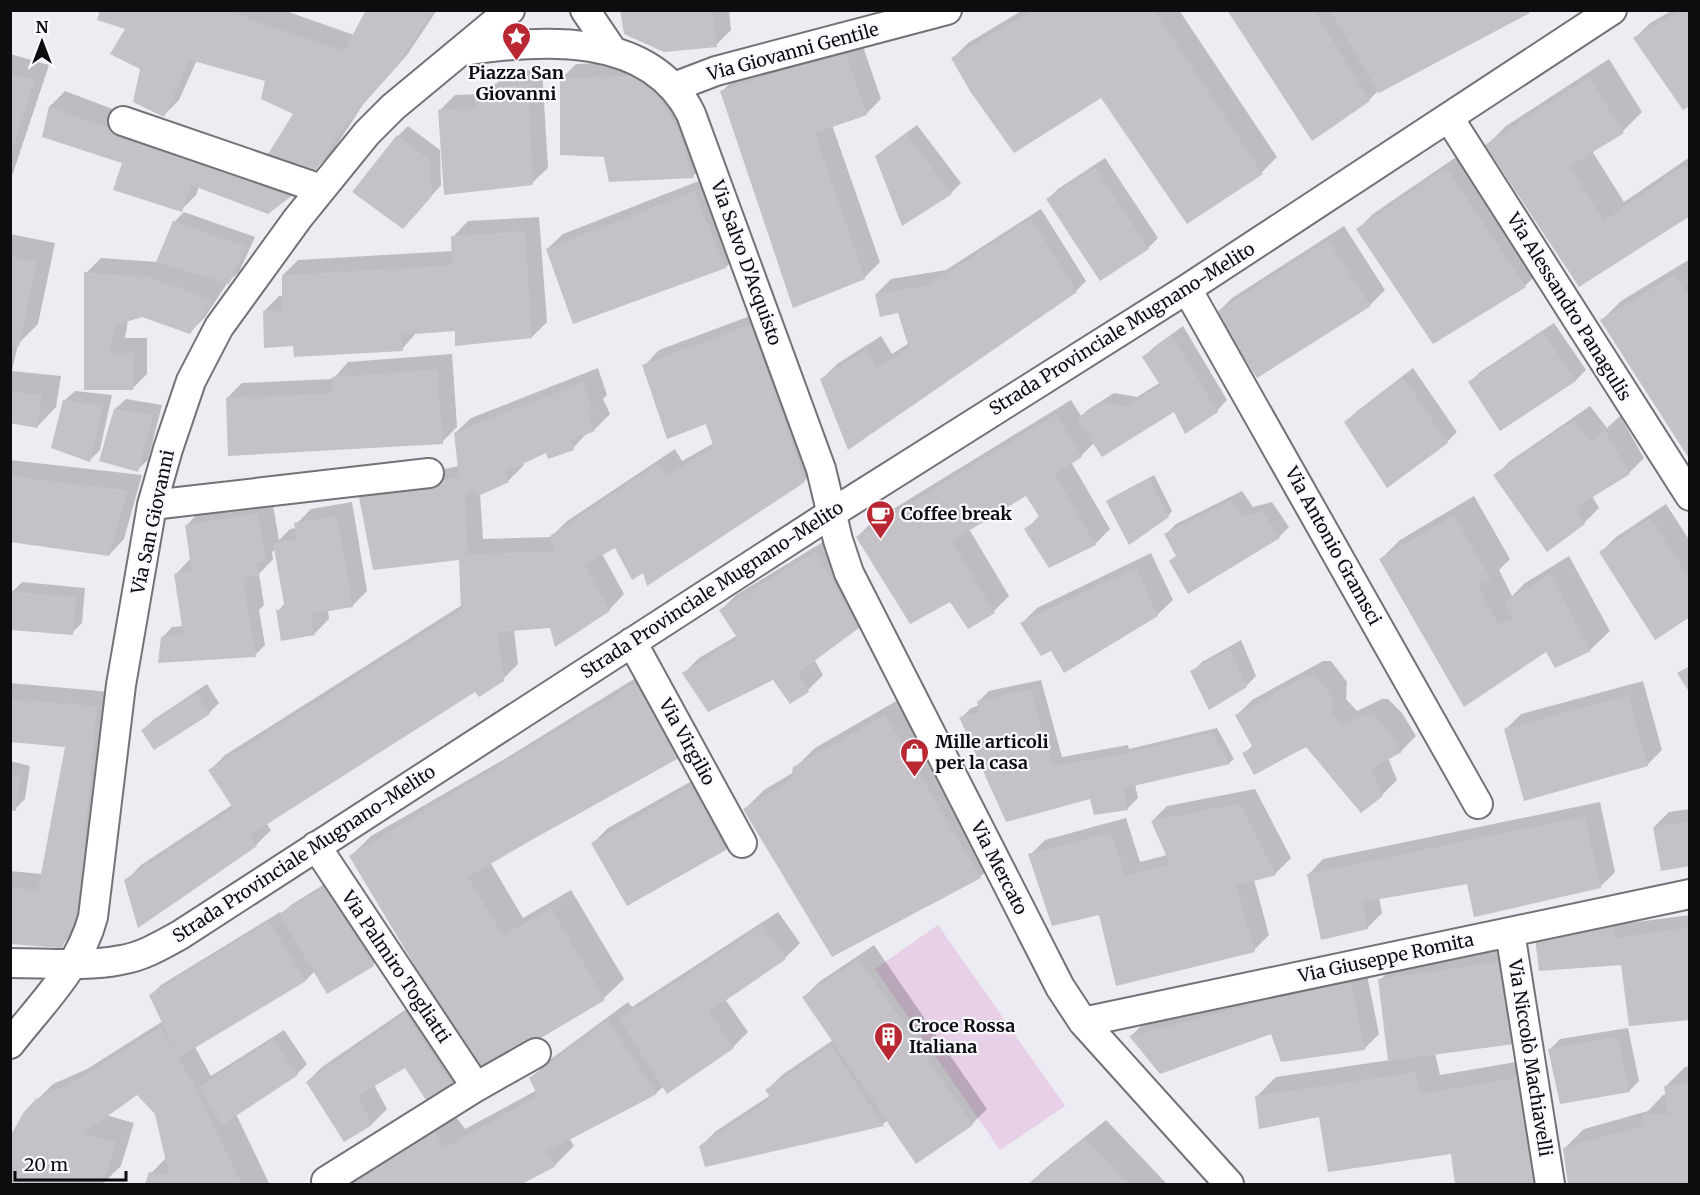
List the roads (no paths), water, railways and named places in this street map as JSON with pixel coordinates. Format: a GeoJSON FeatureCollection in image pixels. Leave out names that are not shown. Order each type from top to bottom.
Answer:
{"type":"FeatureCollection","features":[{"type":"Feature","properties":{"kind":"street"},"geometry":{"type":"LineString","coordinates":[[463,51],[510,10]]}},
{"type":"Feature","properties":{"kind":"street"},"geometry":{"type":"LineString","coordinates":[[585,10],[612,50]]}},
{"type":"Feature","properties":{"kind":"street","name":"Via Giovanni Gentile"},"geometry":{"type":"LineString","coordinates":[[674,87],[716,71],[946,10]]}},
{"type":"Feature","properties":{"kind":"street","name":"Strada Provinciale Mugnano-Melito"},"geometry":{"type":"LineString","coordinates":[[10,963],[73,964],[123,960],[155,949],[832,513],[1187,289],[1612,10]]}},
{"type":"Feature","properties":{"kind":"street"},"geometry":{"type":"LineString","coordinates":[[463,51],[501,45],[574,44],[612,50]]}},
{"type":"Feature","properties":{"kind":"street","name":"Via Salvo D'Acquisto"},"geometry":{"type":"LineString","coordinates":[[612,50],[644,65],[674,87],[684,99],[821,469],[832,513]]}},
{"type":"Feature","properties":{"kind":"street","name":"Via San Giovanni"},"geometry":{"type":"LineString","coordinates":[[10,1044],[73,964],[88,935],[93,917],[121,686],[152,505],[191,381],[219,327],[298,218],[367,133],[393,107],[463,51]]}},
{"type":"Feature","properties":{"kind":"street","name":"Via Alessandro Panagulis"},"geometry":{"type":"LineString","coordinates":[[1449,118],[1689,496]]}},
{"type":"Feature","properties":{"kind":"street"},"geometry":{"type":"LineString","coordinates":[[123,122],[321,189]]}},
{"type":"Feature","properties":{"kind":"street","name":"Via Antonio Gramsci"},"geometry":{"type":"LineString","coordinates":[[1187,289],[1478,804]]}},
{"type":"Feature","properties":{"kind":"street"},"geometry":{"type":"LineString","coordinates":[[152,505],[429,473]]}},
{"type":"Feature","properties":{"kind":"street","name":"Via Mercato"},"geometry":{"type":"LineString","coordinates":[[832,513],[849,573],[1060,987],[1083,1022],[1229,1185]]}},
{"type":"Feature","properties":{"kind":"street","name":"Via Virgilio"},"geometry":{"type":"LineString","coordinates":[[632,642],[742,843]]}},
{"type":"Feature","properties":{"kind":"street","name":"Via Palmiro Togliatti"},"geometry":{"type":"LineString","coordinates":[[316,846],[476,1087]]}},
{"type":"Feature","properties":{"kind":"street","name":"Via Giuseppe Romita"},"geometry":{"type":"LineString","coordinates":[[1083,1022],[1689,894]]}},
{"type":"Feature","properties":{"kind":"street","name":"Via Niccolò Machiavelli"},"geometry":{"type":"LineString","coordinates":[[1510,932],[1550,1185]]}},
{"type":"Feature","properties":{"kind":"street"},"geometry":{"type":"LineString","coordinates":[[326,1181],[476,1087],[536,1053]]}},
{"type":"Feature","properties":{"kind":"place","name":"Piazza San Giovanni"},"geometry":{"type":"Point","coordinates":[516,62]}},
{"type":"Feature","properties":{"kind":"place","name":"Coffee break"},"geometry":{"type":"Point","coordinates":[880,540]}},
{"type":"Feature","properties":{"kind":"place","name":"Mille articoli per la casa"},"geometry":{"type":"Point","coordinates":[914,778]}},
{"type":"Feature","properties":{"kind":"place","name":"Croce Rossa Italiana"},"geometry":{"type":"Point","coordinates":[888,1062]}}]}
